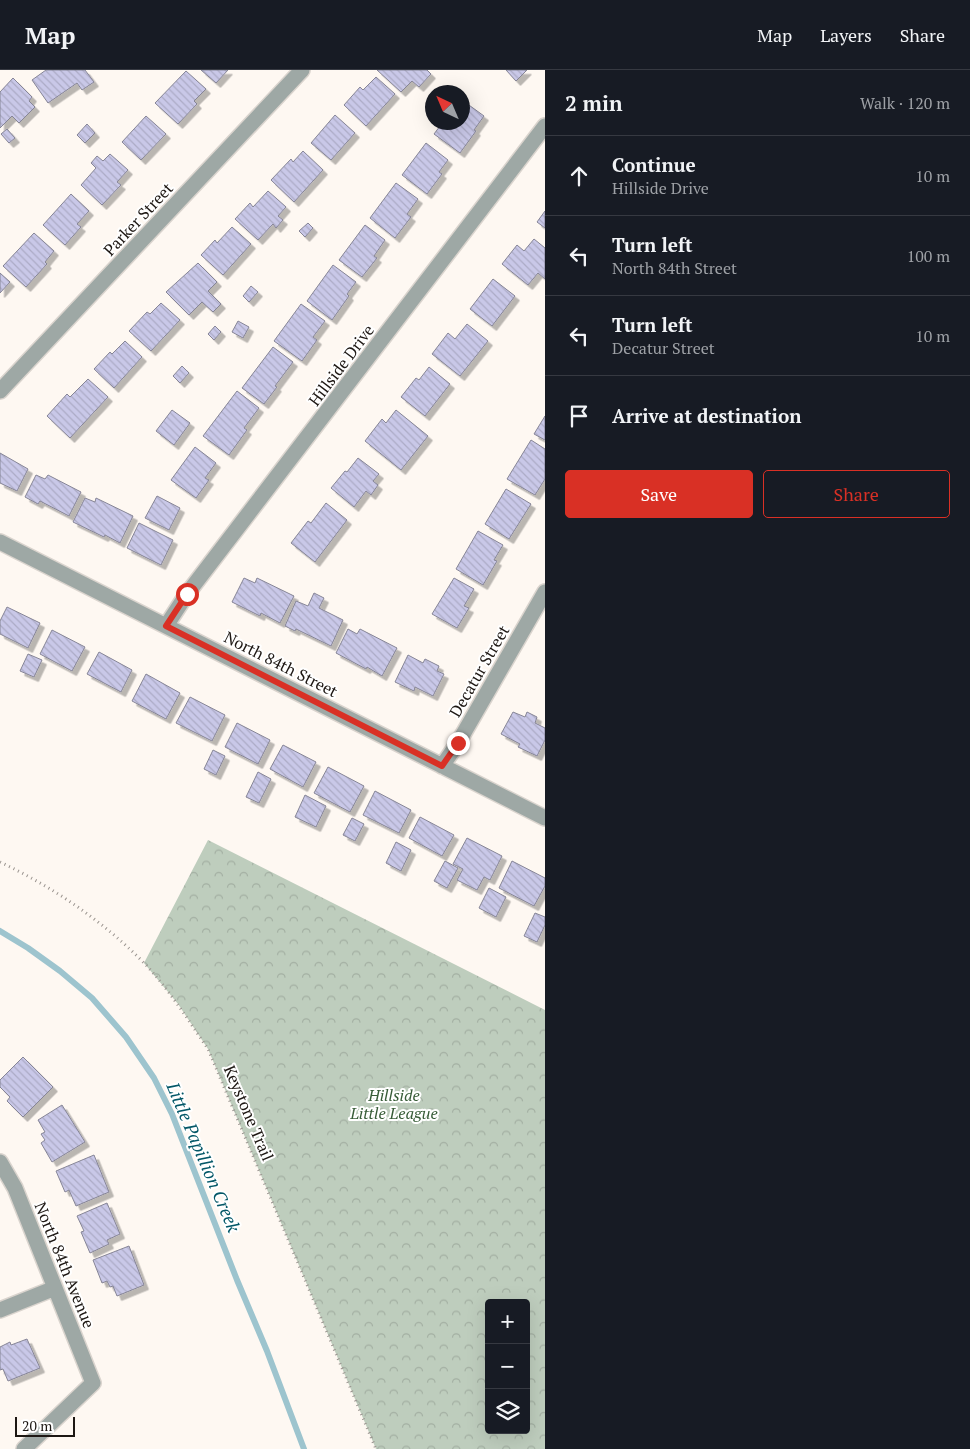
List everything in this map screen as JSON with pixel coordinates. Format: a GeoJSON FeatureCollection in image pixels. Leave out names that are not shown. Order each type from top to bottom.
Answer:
{"type":"FeatureCollection","features":[{"type":"Feature","properties":{"kind":"street","name":"Parker Street"},"geometry":{"type":"LineString","coordinates":[[0,392],[302,70]]}},
{"type":"Feature","properties":{"kind":"street","name":"Hillside Drive"},"geometry":{"type":"LineString","coordinates":[[166,626],[193,586],[545,126]]}},
{"type":"Feature","properties":{"kind":"street","name":"North 84th Street"},"geometry":{"type":"LineString","coordinates":[[0,542],[545,818]]}},
{"type":"Feature","properties":{"kind":"street","name":"Decatur Street"},"geometry":{"type":"LineString","coordinates":[[442,766],[458,743],[545,592]]}},
{"type":"Feature","properties":{"kind":"street","name":"North 84th Avenue"},"geometry":{"type":"LineString","coordinates":[[0,1162],[15,1188],[93,1382],[24,1449]]}},
{"type":"Feature","properties":{"kind":"street"},"geometry":{"type":"LineString","coordinates":[[0,1310],[55,1288]]}},
{"type":"Feature","properties":{"kind":"path","name":"Keystone Trail"},"geometry":{"type":"LineString","coordinates":[[0,862],[24,873],[85,911],[144,963],[178,1004],[208,1049],[376,1449]]}},
{"type":"Feature","properties":{"kind":"green space","name":"Hillside Little League"},"geometry":{"type":"Polygon","coordinates":[[[208,840],[545,1010],[545,1449],[376,1449],[208,1049],[178,1004],[144,963],[208,840]]]}},
{"type":"Feature","properties":{"kind":"building"},"geometry":{"type":"Polygon","coordinates":[[[46,70],[85,70],[94,82],[82,90],[77,83],[48,103],[32,80],[46,70]]]}},
{"type":"Feature","properties":{"kind":"building"},"geometry":{"type":"Polygon","coordinates":[[[201,70],[228,70],[216,83],[201,70]]]}},
{"type":"Feature","properties":{"kind":"building"},"geometry":{"type":"Polygon","coordinates":[[[377,70],[427,70],[431,74],[419,87],[412,81],[401,92],[377,70]]]}},
{"type":"Feature","properties":{"kind":"building"},"geometry":{"type":"Polygon","coordinates":[[[506,70],[527,70],[516,81],[506,70]]]}},
{"type":"Feature","properties":{"kind":"building"},"geometry":{"type":"Polygon","coordinates":[[[186,71],[206,89],[194,101],[197,104],[178,124],[155,103],[186,71]]]}},
{"type":"Feature","properties":{"kind":"building"},"geometry":{"type":"Polygon","coordinates":[[[376,77],[395,94],[366,126],[344,105],[360,87],[363,90],[376,77]]]}},
{"type":"Feature","properties":{"kind":"building"},"geometry":{"type":"Polygon","coordinates":[[[13,78],[32,97],[29,101],[35,107],[19,123],[12,116],[0,128],[0,92],[13,78]]]}},
{"type":"Feature","properties":{"kind":"building"},"geometry":{"type":"Polygon","coordinates":[[[470,106],[484,116],[460,153],[434,134],[437,130],[470,130],[470,106]]]}},
{"type":"Feature","properties":{"kind":"building"},"geometry":{"type":"Polygon","coordinates":[[[335,115],[355,133],[331,160],[311,143],[335,115]]]}},
{"type":"Feature","properties":{"kind":"building"},"geometry":{"type":"Polygon","coordinates":[[[146,116],[166,134],[141,160],[122,142],[146,116]]]}},
{"type":"Feature","properties":{"kind":"building"},"geometry":{"type":"Polygon","coordinates":[[[87,124],[95,133],[85,143],[77,135],[87,124]]]}},
{"type":"Feature","properties":{"kind":"building"},"geometry":{"type":"Polygon","coordinates":[[[7,129],[15,138],[9,143],[1,134],[7,129]]]}},
{"type":"Feature","properties":{"kind":"building"},"geometry":{"type":"Polygon","coordinates":[[[426,143],[448,160],[439,172],[442,174],[427,194],[402,175],[426,143]]]}},
{"type":"Feature","properties":{"kind":"building"},"geometry":{"type":"Polygon","coordinates":[[[303,151],[323,170],[294,202],[271,180],[291,159],[293,162],[303,151]]]}},
{"type":"Feature","properties":{"kind":"building"},"geometry":{"type":"Polygon","coordinates":[[[110,154],[128,170],[117,182],[121,185],[102,205],[81,185],[96,168],[91,163],[97,156],[103,161],[110,154]]]}},
{"type":"Feature","properties":{"kind":"building"},"geometry":{"type":"Polygon","coordinates":[[[396,183],[418,199],[407,214],[411,217],[395,238],[370,218],[396,183]]]}},
{"type":"Feature","properties":{"kind":"building"},"geometry":{"type":"Polygon","coordinates":[[[268,191],[286,207],[278,216],[283,220],[276,228],[273,224],[258,240],[235,219],[250,203],[253,207],[268,191]]]}},
{"type":"Feature","properties":{"kind":"building"},"geometry":{"type":"Polygon","coordinates":[[[71,194],[89,211],[77,224],[81,227],[65,245],[43,225],[71,194]]]}},
{"type":"Feature","properties":{"kind":"building"},"geometry":{"type":"Polygon","coordinates":[[[545,211],[545,228],[537,222],[545,211]]]}},
{"type":"Feature","properties":{"kind":"building"},"geometry":{"type":"Polygon","coordinates":[[[308,223],[313,228],[305,237],[299,231],[308,223]]]}},
{"type":"Feature","properties":{"kind":"building"},"geometry":{"type":"Polygon","coordinates":[[[365,225],[385,240],[374,256],[377,258],[362,277],[339,260],[365,225]]]}},
{"type":"Feature","properties":{"kind":"building"},"geometry":{"type":"Polygon","coordinates":[[[232,227],[251,244],[223,275],[201,255],[215,240],[217,243],[232,227]]]}},
{"type":"Feature","properties":{"kind":"building"},"geometry":{"type":"Polygon","coordinates":[[[34,233],[54,251],[45,262],[47,264],[26,287],[3,266],[34,233]]]}},
{"type":"Feature","properties":{"kind":"building"},"geometry":{"type":"Polygon","coordinates":[[[534,239],[545,248],[545,279],[538,273],[528,285],[502,264],[517,245],[524,251],[534,239]]]}},
{"type":"Feature","properties":{"kind":"building"},"geometry":{"type":"Polygon","coordinates":[[[198,263],[217,282],[208,291],[221,304],[213,312],[202,302],[189,315],[166,292],[198,263]]]}},
{"type":"Feature","properties":{"kind":"building"},"geometry":{"type":"Polygon","coordinates":[[[333,265],[356,282],[347,294],[349,296],[332,320],[307,301],[333,265]]]}},
{"type":"Feature","properties":{"kind":"building"},"geometry":{"type":"Polygon","coordinates":[[[0,273],[10,282],[0,293],[0,273]]]}},
{"type":"Feature","properties":{"kind":"building"},"geometry":{"type":"Polygon","coordinates":[[[493,279],[515,296],[492,326],[470,309],[493,279]]]}},
{"type":"Feature","properties":{"kind":"building"},"geometry":{"type":"Polygon","coordinates":[[[251,286],[258,292],[249,302],[243,296],[251,286]]]}},
{"type":"Feature","properties":{"kind":"building"},"geometry":{"type":"Polygon","coordinates":[[[161,303],[180,320],[151,351],[129,331],[147,312],[150,314],[161,303]]]}},
{"type":"Feature","properties":{"kind":"building"},"geometry":{"type":"Polygon","coordinates":[[[301,304],[325,321],[313,337],[317,340],[302,361],[274,341],[301,304]]]}},
{"type":"Feature","properties":{"kind":"building"},"geometry":{"type":"Polygon","coordinates":[[[238,321],[249,327],[243,338],[232,332],[238,321]]]}},
{"type":"Feature","properties":{"kind":"building"},"geometry":{"type":"Polygon","coordinates":[[[467,324],[488,341],[460,376],[432,354],[448,333],[455,339],[467,324]]]}},
{"type":"Feature","properties":{"kind":"building"},"geometry":{"type":"Polygon","coordinates":[[[215,326],[221,332],[214,340],[208,334],[215,326]]]}},
{"type":"Feature","properties":{"kind":"building"},"geometry":{"type":"Polygon","coordinates":[[[125,341],[142,357],[114,388],[94,369],[110,352],[112,354],[125,341]]]}},
{"type":"Feature","properties":{"kind":"building"},"geometry":{"type":"Polygon","coordinates":[[[273,347],[293,362],[264,404],[242,388],[273,347]]]}},
{"type":"Feature","properties":{"kind":"building"},"geometry":{"type":"Polygon","coordinates":[[[182,366],[189,373],[180,383],[173,376],[182,366]]]}},
{"type":"Feature","properties":{"kind":"building"},"geometry":{"type":"Polygon","coordinates":[[[429,367],[450,384],[425,416],[401,397],[416,378],[419,380],[429,367]]]}},
{"type":"Feature","properties":{"kind":"building"},"geometry":{"type":"Polygon","coordinates":[[[88,379],[108,397],[70,438],[47,416],[67,394],[70,397],[88,379]]]}},
{"type":"Feature","properties":{"kind":"building"},"geometry":{"type":"Polygon","coordinates":[[[237,391],[259,408],[244,428],[247,430],[229,455],[203,436],[237,391]]]}},
{"type":"Feature","properties":{"kind":"building"},"geometry":{"type":"Polygon","coordinates":[[[172,410],[190,423],[174,445],[156,431],[172,410]]]}},
{"type":"Feature","properties":{"kind":"building"},"geometry":{"type":"Polygon","coordinates":[[[396,410],[428,436],[401,470],[365,441],[382,419],[386,423],[396,410]]]}},
{"type":"Feature","properties":{"kind":"building"},"geometry":{"type":"Polygon","coordinates":[[[545,416],[545,440],[534,434],[545,416]]]}},
{"type":"Feature","properties":{"kind":"building"},"geometry":{"type":"Polygon","coordinates":[[[531,440],[545,449],[545,479],[535,495],[507,479],[531,440]]]}},
{"type":"Feature","properties":{"kind":"building"},"geometry":{"type":"Polygon","coordinates":[[[195,447],[216,463],[205,478],[209,480],[196,498],[171,480],[195,447]]]}},
{"type":"Feature","properties":{"kind":"building"},"geometry":{"type":"Polygon","coordinates":[[[0,453],[28,469],[17,491],[0,483],[0,453]]]}},
{"type":"Feature","properties":{"kind":"building"},"geometry":{"type":"Polygon","coordinates":[[[358,458],[379,474],[373,481],[378,485],[371,495],[366,491],[354,507],[331,488],[358,458]]]}},
{"type":"Feature","properties":{"kind":"building"},"geometry":{"type":"Polygon","coordinates":[[[36,475],[45,479],[48,475],[81,492],[69,516],[40,501],[38,504],[25,497],[36,475]]]}},
{"type":"Feature","properties":{"kind":"building"},"geometry":{"type":"Polygon","coordinates":[[[506,489],[531,504],[509,539],[485,524],[506,489]]]}},
{"type":"Feature","properties":{"kind":"building"},"geometry":{"type":"Polygon","coordinates":[[[157,496],[180,508],[169,530],[145,518],[157,496]]]}},
{"type":"Feature","properties":{"kind":"building"},"geometry":{"type":"Polygon","coordinates":[[[85,498],[95,502],[96,498],[133,516],[120,543],[73,522],[85,498]]]}},
{"type":"Feature","properties":{"kind":"building"},"geometry":{"type":"Polygon","coordinates":[[[326,503],[347,520],[315,562],[291,543],[308,521],[311,523],[326,503]]]}},
{"type":"Feature","properties":{"kind":"building"},"geometry":{"type":"Polygon","coordinates":[[[139,523],[173,540],[161,565],[127,548],[139,523]]]}},
{"type":"Feature","properties":{"kind":"building"},"geometry":{"type":"Polygon","coordinates":[[[478,531],[503,545],[494,560],[497,561],[483,585],[456,569],[478,531]]]}},
{"type":"Feature","properties":{"kind":"building"},"geometry":{"type":"Polygon","coordinates":[[[244,578],[255,583],[257,578],[294,596],[280,623],[261,613],[260,616],[232,602],[244,578]]]}},
{"type":"Feature","properties":{"kind":"building"},"geometry":{"type":"Polygon","coordinates":[[[454,578],[474,589],[464,606],[469,608],[457,628],[432,614],[454,578]]]}},
{"type":"Feature","properties":{"kind":"building"},"geometry":{"type":"Polygon","coordinates":[[[314,593],[324,598],[319,608],[343,620],[331,646],[296,629],[295,631],[285,626],[296,601],[308,606],[314,593]]]}},
{"type":"Feature","properties":{"kind":"building"},"geometry":{"type":"Polygon","coordinates":[[[7,607],[40,623],[28,648],[0,634],[0,621],[7,607]]]}},
{"type":"Feature","properties":{"kind":"building"},"geometry":{"type":"Polygon","coordinates":[[[348,629],[357,634],[360,629],[397,648],[382,676],[336,653],[348,629]]]}},
{"type":"Feature","properties":{"kind":"building"},"geometry":{"type":"Polygon","coordinates":[[[52,630],[85,647],[72,671],[40,654],[52,630]]]}},
{"type":"Feature","properties":{"kind":"building"},"geometry":{"type":"Polygon","coordinates":[[[99,652],[132,670],[121,692],[87,674],[99,652]]]}},
{"type":"Feature","properties":{"kind":"building"},"geometry":{"type":"Polygon","coordinates":[[[28,654],[42,660],[34,677],[20,671],[28,654]]]}},
{"type":"Feature","properties":{"kind":"building"},"geometry":{"type":"Polygon","coordinates":[[[408,655],[423,663],[425,659],[439,666],[437,671],[444,674],[433,696],[415,687],[414,691],[395,682],[408,655]]]}},
{"type":"Feature","properties":{"kind":"building"},"geometry":{"type":"Polygon","coordinates":[[[146,674],[180,693],[166,719],[132,701],[146,674]]]}},
{"type":"Feature","properties":{"kind":"building"},"geometry":{"type":"Polygon","coordinates":[[[190,697],[225,715],[212,741],[176,723],[190,697]]]}},
{"type":"Feature","properties":{"kind":"building"},"geometry":{"type":"Polygon","coordinates":[[[513,712],[525,717],[527,712],[537,717],[535,723],[545,728],[545,740],[537,756],[518,747],[520,744],[501,734],[513,712]]]}},
{"type":"Feature","properties":{"kind":"building"},"geometry":{"type":"Polygon","coordinates":[[[237,723],[270,740],[258,764],[225,747],[237,723]]]}},
{"type":"Feature","properties":{"kind":"building"},"geometry":{"type":"Polygon","coordinates":[[[283,745],[316,762],[303,787],[270,769],[283,745]]]}},
{"type":"Feature","properties":{"kind":"building"},"geometry":{"type":"Polygon","coordinates":[[[213,750],[225,756],[216,775],[204,769],[213,750]]]}},
{"type":"Feature","properties":{"kind":"building"},"geometry":{"type":"Polygon","coordinates":[[[328,767],[364,786],[350,812],[314,793],[328,767]]]}},
{"type":"Feature","properties":{"kind":"building"},"geometry":{"type":"Polygon","coordinates":[[[258,772],[271,779],[259,803],[246,797],[258,772]]]}},
{"type":"Feature","properties":{"kind":"building"},"geometry":{"type":"Polygon","coordinates":[[[375,791],[411,810],[399,833],[363,815],[375,791]]]}},
{"type":"Feature","properties":{"kind":"building"},"geometry":{"type":"Polygon","coordinates":[[[305,795],[326,806],[316,827],[295,817],[305,795]]]}},
{"type":"Feature","properties":{"kind":"building"},"geometry":{"type":"Polygon","coordinates":[[[420,817],[454,835],[442,856],[409,838],[420,817]]]}},
{"type":"Feature","properties":{"kind":"building"},"geometry":{"type":"Polygon","coordinates":[[[352,818],[364,824],[355,841],[343,835],[352,818]]]}},
{"type":"Feature","properties":{"kind":"building"},"geometry":{"type":"Polygon","coordinates":[[[467,838],[502,856],[490,880],[484,877],[477,890],[457,880],[463,869],[453,864],[467,838]]]}},
{"type":"Feature","properties":{"kind":"building"},"geometry":{"type":"Polygon","coordinates":[[[396,842],[411,850],[401,871],[386,863],[396,842]]]}},
{"type":"Feature","properties":{"kind":"building"},"geometry":{"type":"Polygon","coordinates":[[[445,861],[458,868],[447,888],[434,881],[445,861]]]}},
{"type":"Feature","properties":{"kind":"building"},"geometry":{"type":"Polygon","coordinates":[[[512,861],[545,878],[545,886],[534,906],[499,888],[512,861]]]}},
{"type":"Feature","properties":{"kind":"building"},"geometry":{"type":"Polygon","coordinates":[[[489,888],[506,897],[496,917],[479,908],[489,888]]]}},
{"type":"Feature","properties":{"kind":"building"},"geometry":{"type":"Polygon","coordinates":[[[535,913],[545,917],[545,925],[537,942],[524,936],[535,913]]]}},
{"type":"Feature","properties":{"kind":"building"},"geometry":{"type":"Polygon","coordinates":[[[23,1057],[53,1087],[23,1117],[7,1101],[10,1097],[0,1087],[0,1080],[23,1057]]]}},
{"type":"Feature","properties":{"kind":"building"},"geometry":{"type":"Polygon","coordinates":[[[62,1105],[85,1142],[52,1162],[41,1143],[45,1140],[41,1134],[45,1132],[38,1120],[62,1105]]]}},
{"type":"Feature","properties":{"kind":"building"},"geometry":{"type":"Polygon","coordinates":[[[94,1155],[109,1192],[76,1206],[69,1190],[65,1192],[56,1171],[94,1155]]]}},
{"type":"Feature","properties":{"kind":"building"},"geometry":{"type":"Polygon","coordinates":[[[107,1203],[120,1234],[107,1240],[109,1244],[90,1253],[81,1232],[84,1231],[77,1216],[107,1203]]]}},
{"type":"Feature","properties":{"kind":"building"},"geometry":{"type":"Polygon","coordinates":[[[129,1246],[144,1285],[117,1296],[113,1286],[110,1287],[107,1281],[102,1283],[93,1260],[129,1246]]]}},
{"type":"Feature","properties":{"kind":"building"},"geometry":{"type":"Polygon","coordinates":[[[27,1339],[40,1368],[8,1381],[3,1369],[0,1370],[0,1347],[10,1342],[11,1345],[27,1339]]]}},
{"type":"Feature","properties":{"kind":"waterway","name":"Little Papillion Creek"},"geometry":{"type":"LineString","coordinates":[[0,931],[60,971],[92,998],[126,1037],[154,1078],[172,1114],[267,1351],[304,1449]]}},
{"type":"Feature","properties":{"kind":"route"},"geometry":{"type":"LineString","coordinates":[[187,594],[166,626],[442,766],[458,743]]}}]}
